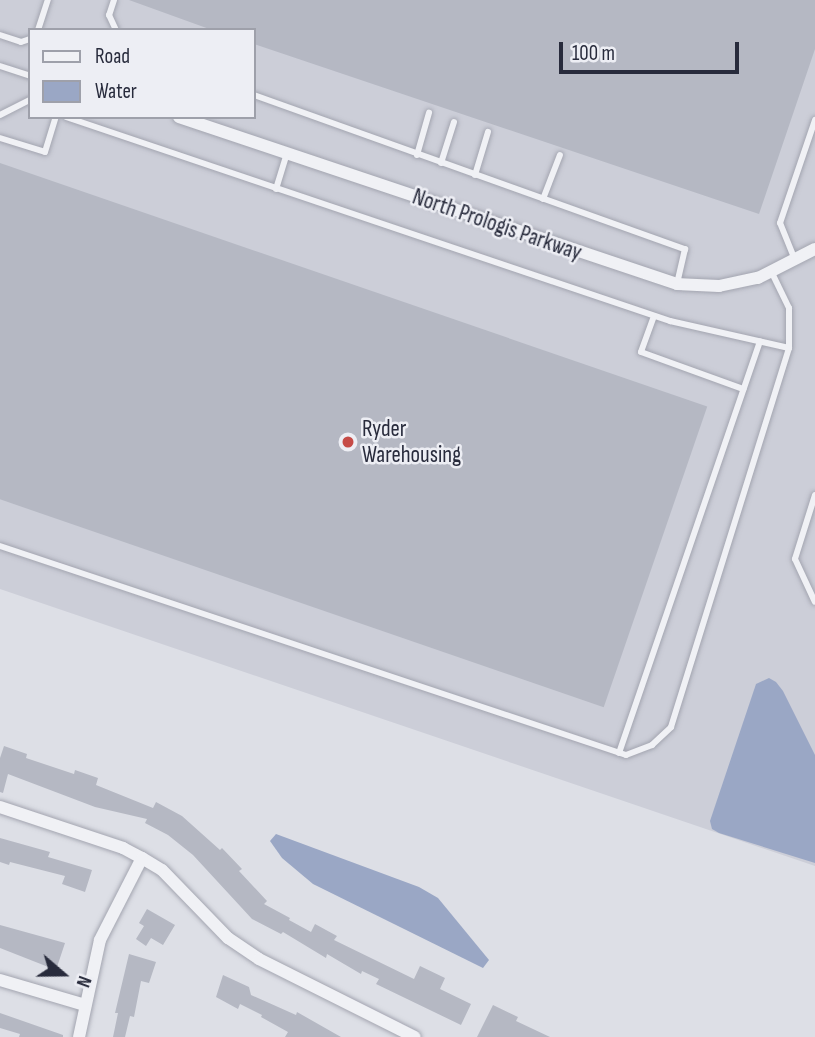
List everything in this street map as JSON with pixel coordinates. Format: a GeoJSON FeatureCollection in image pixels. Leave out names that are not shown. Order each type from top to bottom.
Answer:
{"type":"FeatureCollection","features":[{"type":"Feature","properties":{"kind":"street","name":"North Prologis Parkway"},"geometry":{"type":"LineString","coordinates":[[185,119],[677,284],[719,286],[758,278],[815,249]]}},
{"type":"Feature","properties":{"kind":"street"},"geometry":{"type":"LineString","coordinates":[[0,807],[123,848],[162,870],[228,938],[251,955],[415,1037]]}},
{"type":"Feature","properties":{"kind":"street"},"geometry":{"type":"LineString","coordinates":[[79,1037],[100,940],[142,859]]}},
{"type":"Feature","properties":{"kind":"street"},"geometry":{"type":"LineString","coordinates":[[0,981],[85,1005]]}},
{"type":"Feature","properties":{"kind":"lane"},"geometry":{"type":"LineString","coordinates":[[39,28],[48,0]]}},
{"type":"Feature","properties":{"kind":"lane"},"geometry":{"type":"LineString","coordinates":[[114,0],[109,15],[115,28]]}},
{"type":"Feature","properties":{"kind":"lane"},"geometry":{"type":"LineString","coordinates":[[0,35],[22,42],[28,39]]}},
{"type":"Feature","properties":{"kind":"lane"},"geometry":{"type":"LineString","coordinates":[[0,66],[28,75]]}},
{"type":"Feature","properties":{"kind":"lane"},"geometry":{"type":"LineString","coordinates":[[256,96],[685,249],[677,284]]}},
{"type":"Feature","properties":{"kind":"lane"},"geometry":{"type":"LineString","coordinates":[[0,115],[28,102]]}},
{"type":"Feature","properties":{"kind":"lane"},"geometry":{"type":"LineString","coordinates":[[417,155],[429,113]]}},
{"type":"Feature","properties":{"kind":"lane"},"geometry":{"type":"LineString","coordinates":[[0,138],[45,152],[55,119]]}},
{"type":"Feature","properties":{"kind":"lane"},"geometry":{"type":"LineString","coordinates":[[72,119],[654,316],[789,348]]}},
{"type":"Feature","properties":{"kind":"lane"},"geometry":{"type":"LineString","coordinates":[[795,260],[780,223],[815,120]]}},
{"type":"Feature","properties":{"kind":"lane"},"geometry":{"type":"LineString","coordinates":[[441,163],[454,122]]}},
{"type":"Feature","properties":{"kind":"lane"},"geometry":{"type":"LineString","coordinates":[[475,175],[488,132]]}},
{"type":"Feature","properties":{"kind":"lane"},"geometry":{"type":"LineString","coordinates":[[276,189],[286,154]]}},
{"type":"Feature","properties":{"kind":"lane"},"geometry":{"type":"LineString","coordinates":[[543,199],[560,155]]}},
{"type":"Feature","properties":{"kind":"lane"},"geometry":{"type":"LineString","coordinates":[[0,546],[626,755],[652,745],[671,727],[789,348],[789,308],[771,271]]}},
{"type":"Feature","properties":{"kind":"lane"},"geometry":{"type":"LineString","coordinates":[[654,316],[641,352],[743,389]]}},
{"type":"Feature","properties":{"kind":"lane"},"geometry":{"type":"LineString","coordinates":[[620,753],[760,341]]}},
{"type":"Feature","properties":{"kind":"lane"},"geometry":{"type":"LineString","coordinates":[[815,495],[795,559],[815,602]]}},
{"type":"Feature","properties":{"kind":"shaded area"},"geometry":{"type":"Polygon","coordinates":[[[0,0],[815,0],[815,866],[0,589],[0,0]]]}},
{"type":"Feature","properties":{"kind":"water"},"geometry":{"type":"Polygon","coordinates":[[[769,678],[783,691],[815,755],[815,863],[719,833],[712,829],[710,821],[756,684],[769,678]]]}},
{"type":"Feature","properties":{"kind":"water"},"geometry":{"type":"Polygon","coordinates":[[[276,834],[419,887],[438,898],[489,960],[483,968],[313,884],[282,858],[270,841],[276,834]]]}},
{"type":"Feature","properties":{"kind":"building"},"geometry":{"type":"Polygon","coordinates":[[[129,0],[815,0],[815,49],[759,214],[256,45],[256,28],[206,28],[129,0]]]}},
{"type":"Feature","properties":{"kind":"building","name":"Ryder Warehousing"},"geometry":{"type":"Polygon","coordinates":[[[0,163],[707,407],[604,707],[0,499],[0,163]]]}},
{"type":"Feature","properties":{"kind":"building"},"geometry":{"type":"Polygon","coordinates":[[[4,746],[27,754],[26,758],[74,774],[75,770],[98,778],[96,785],[153,808],[156,802],[182,816],[220,850],[222,848],[242,869],[239,871],[267,901],[264,904],[290,918],[289,920],[311,932],[315,924],[337,936],[334,940],[414,979],[420,966],[445,978],[440,989],[471,1004],[461,1025],[376,984],[379,979],[362,971],[361,974],[327,954],[326,958],[283,932],[281,934],[252,919],[193,855],[168,835],[145,823],[147,819],[95,807],[8,774],[3,793],[0,792],[0,758],[4,746]]]}},
{"type":"Feature","properties":{"kind":"building"},"geometry":{"type":"Polygon","coordinates":[[[0,838],[50,852],[48,857],[92,870],[85,892],[62,884],[65,876],[10,862],[9,865],[0,862],[0,838]]]}},
{"type":"Feature","properties":{"kind":"building"},"geometry":{"type":"Polygon","coordinates":[[[147,909],[175,925],[163,945],[151,938],[146,946],[136,939],[144,926],[139,923],[147,909]]]}},
{"type":"Feature","properties":{"kind":"building"},"geometry":{"type":"Polygon","coordinates":[[[0,925],[65,943],[56,970],[0,948],[0,925]]]}},
{"type":"Feature","properties":{"kind":"building"},"geometry":{"type":"Polygon","coordinates":[[[129,954],[156,962],[149,983],[141,981],[134,1017],[130,1016],[125,1037],[113,1037],[118,1013],[115,1013],[129,954]]]}},
{"type":"Feature","properties":{"kind":"building"},"geometry":{"type":"Polygon","coordinates":[[[223,975],[249,987],[251,995],[296,1015],[297,1012],[341,1037],[285,1037],[288,1032],[261,1017],[262,1015],[240,1004],[238,1009],[216,997],[223,975]]]}},
{"type":"Feature","properties":{"kind":"building"},"geometry":{"type":"Polygon","coordinates":[[[493,1005],[518,1017],[516,1021],[550,1037],[477,1037],[493,1005]]]}},
{"type":"Feature","properties":{"kind":"building"},"geometry":{"type":"Polygon","coordinates":[[[0,1013],[63,1037],[19,1037],[20,1034],[0,1028],[0,1013]]]}},
{"type":"Feature","properties":{"kind":"place","name":"Ryder Warehousing"},"geometry":{"type":"Point","coordinates":[348,442]}}]}
